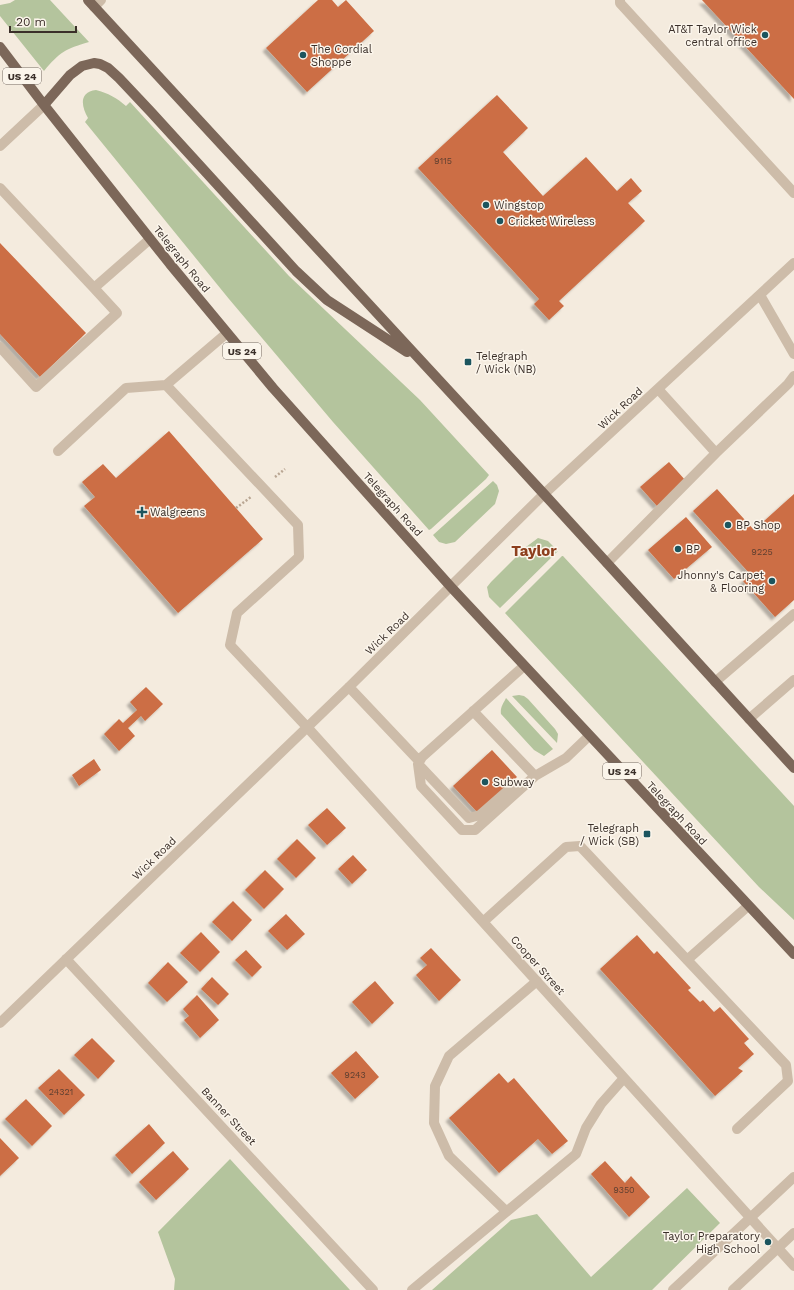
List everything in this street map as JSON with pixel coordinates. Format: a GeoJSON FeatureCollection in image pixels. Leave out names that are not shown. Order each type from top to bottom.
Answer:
{"type":"FeatureCollection","features":[{"type":"Feature","properties":{"kind":"main road"},"geometry":{"type":"LineString","coordinates":[[94,2],[794,768]]}},
{"type":"Feature","properties":{"kind":"main road","name":"Telegraph Road"},"geometry":{"type":"LineString","coordinates":[[0,47],[150,239],[273,388],[451,587],[794,954]]}},
{"type":"Feature","properties":{"kind":"main road"},"geometry":{"type":"LineString","coordinates":[[44,105],[70,75],[82,66],[94,63],[108,68],[119,78],[296,271],[327,300],[420,360]]}},
{"type":"Feature","properties":{"kind":"street"},"geometry":{"type":"LineString","coordinates":[[620,0],[620,3],[794,193]]}},
{"type":"Feature","properties":{"kind":"street"},"geometry":{"type":"LineString","coordinates":[[0,146],[44,105]]}},
{"type":"Feature","properties":{"kind":"street"},"geometry":{"type":"LineString","coordinates":[[0,188],[117,313],[36,387],[0,347]]}},
{"type":"Feature","properties":{"kind":"street"},"geometry":{"type":"LineString","coordinates":[[94,288],[150,239]]}},
{"type":"Feature","properties":{"kind":"street","name":"Wick Road"},"geometry":{"type":"LineString","coordinates":[[0,1023],[308,727],[544,494],[794,263]]}},
{"type":"Feature","properties":{"kind":"street"},"geometry":{"type":"LineString","coordinates":[[760,295],[794,354]]}},
{"type":"Feature","properties":{"kind":"street"},"geometry":{"type":"LineString","coordinates":[[58,451],[126,388],[166,385],[227,333]]}},
{"type":"Feature","properties":{"kind":"street"},"geometry":{"type":"LineString","coordinates":[[607,563],[788,384],[794,376]]}},
{"type":"Feature","properties":{"kind":"street","name":"Cooper Street"},"geometry":{"type":"LineString","coordinates":[[166,385],[298,525],[299,557],[237,613],[230,645],[308,727],[794,1266]]}},
{"type":"Feature","properties":{"kind":"street"},"geometry":{"type":"LineString","coordinates":[[658,390],[716,454]]}},
{"type":"Feature","properties":{"kind":"street"},"geometry":{"type":"LineString","coordinates":[[716,682],[794,614]]}},
{"type":"Feature","properties":{"kind":"street"},"geometry":{"type":"LineString","coordinates":[[524,666],[426,753],[419,763],[421,786],[462,830],[475,830],[533,778]]}},
{"type":"Feature","properties":{"kind":"street"},"geometry":{"type":"LineString","coordinates":[[748,719],[794,680]]}},
{"type":"Feature","properties":{"kind":"street"},"geometry":{"type":"LineString","coordinates":[[349,687],[469,818],[480,815],[513,786],[533,778],[566,758],[589,736]]}},
{"type":"Feature","properties":{"kind":"street"},"geometry":{"type":"LineString","coordinates":[[473,711],[533,778]]}},
{"type":"Feature","properties":{"kind":"street"},"geometry":{"type":"LineString","coordinates":[[483,922],[566,847],[580,846],[786,1065],[788,1081],[737,1129]]}},
{"type":"Feature","properties":{"kind":"street"},"geometry":{"type":"LineString","coordinates":[[687,960],[748,906]]}},
{"type":"Feature","properties":{"kind":"street","name":"Banner Street"},"geometry":{"type":"LineString","coordinates":[[66,959],[373,1290]]}},
{"type":"Feature","properties":{"kind":"street"},"geometry":{"type":"LineString","coordinates":[[506,1212],[449,1156],[434,1123],[435,1086],[449,1056],[537,981]]}},
{"type":"Feature","properties":{"kind":"street"},"geometry":{"type":"LineString","coordinates":[[412,1290],[576,1154],[586,1128],[601,1104],[624,1078]]}},
{"type":"Feature","properties":{"kind":"street"},"geometry":{"type":"LineString","coordinates":[[673,1290],[794,1177]]}},
{"type":"Feature","properties":{"kind":"street"},"geometry":{"type":"LineString","coordinates":[[733,1290],[794,1233]]}},
{"type":"Feature","properties":{"kind":"green space"},"geometry":{"type":"Polygon","coordinates":[[[15,0],[50,0],[89,42],[68,49],[54,59],[44,71],[0,16],[0,5],[10,3],[15,0]]]}},
{"type":"Feature","properties":{"kind":"green space"},"geometry":{"type":"Polygon","coordinates":[[[96,90],[112,96],[126,106],[130,102],[289,276],[420,400],[489,475],[431,529],[429,530],[333,422],[229,299],[85,122],[88,118],[83,104],[84,97],[90,91],[96,90]]]}},
{"type":"Feature","properties":{"kind":"green space"},"geometry":{"type":"Polygon","coordinates":[[[493,481],[497,485],[499,491],[495,504],[455,542],[446,544],[439,542],[433,535],[493,481]]]}},
{"type":"Feature","properties":{"kind":"green space"},"geometry":{"type":"Polygon","coordinates":[[[538,538],[548,541],[558,551],[500,608],[489,597],[487,587],[526,547],[538,538]]]}},
{"type":"Feature","properties":{"kind":"green space"},"geometry":{"type":"Polygon","coordinates":[[[562,556],[794,806],[794,920],[759,887],[505,613],[562,556]]]}},
{"type":"Feature","properties":{"kind":"green space"},"geometry":{"type":"Polygon","coordinates":[[[519,695],[528,699],[555,729],[558,734],[557,743],[512,696],[519,695]]]}},
{"type":"Feature","properties":{"kind":"green space"},"geometry":{"type":"Polygon","coordinates":[[[506,698],[553,749],[544,756],[534,750],[501,714],[501,708],[506,698]]]}},
{"type":"Feature","properties":{"kind":"green space"},"geometry":{"type":"Polygon","coordinates":[[[230,1159],[350,1290],[174,1290],[175,1279],[158,1232],[230,1159]]]}},
{"type":"Feature","properties":{"kind":"green space"},"geometry":{"type":"Polygon","coordinates":[[[687,1188],[720,1223],[652,1290],[432,1290],[511,1220],[537,1214],[591,1277],[687,1188]]]}},
{"type":"Feature","properties":{"kind":"building"},"geometry":{"type":"Polygon","coordinates":[[[318,0],[332,0],[338,7],[346,0],[374,31],[307,92],[266,48],[318,0]]]}},
{"type":"Feature","properties":{"kind":"building","name":"AT&T Taylor Wick central office"},"geometry":{"type":"Polygon","coordinates":[[[702,0],[794,0],[794,99],[768,71],[702,0]]]}},
{"type":"Feature","properties":{"kind":"building"},"geometry":{"type":"Polygon","coordinates":[[[497,95],[528,128],[503,152],[543,196],[586,157],[617,191],[631,178],[642,191],[628,203],[645,221],[559,301],[564,306],[549,320],[534,304],[539,299],[418,168],[497,95]]]}},
{"type":"Feature","properties":{"kind":"building"},"geometry":{"type":"Polygon","coordinates":[[[0,243],[86,333],[40,377],[0,334],[0,243]]]}},
{"type":"Feature","properties":{"kind":"building","name":"Walgreens"},"geometry":{"type":"Polygon","coordinates":[[[169,431],[263,539],[178,613],[84,506],[95,497],[82,482],[103,464],[116,478],[169,431]]]}},
{"type":"Feature","properties":{"kind":"building"},"geometry":{"type":"Polygon","coordinates":[[[669,462],[686,481],[657,506],[640,487],[669,462]]]}},
{"type":"Feature","properties":{"kind":"building"},"geometry":{"type":"Polygon","coordinates":[[[717,489],[754,530],[794,494],[794,600],[775,617],[743,581],[750,574],[693,511],[717,489]]]}},
{"type":"Feature","properties":{"kind":"building"},"geometry":{"type":"Polygon","coordinates":[[[686,517],[712,547],[674,579],[648,550],[686,517]]]}},
{"type":"Feature","properties":{"kind":"building"},"geometry":{"type":"Polygon","coordinates":[[[146,687],[163,704],[145,721],[141,716],[128,728],[135,736],[119,751],[104,734],[119,719],[123,723],[137,710],[130,702],[146,687]]]}},
{"type":"Feature","properties":{"kind":"building","name":"Subway"},"geometry":{"type":"Polygon","coordinates":[[[492,750],[517,777],[478,813],[453,786],[492,750]]]}},
{"type":"Feature","properties":{"kind":"building"},"geometry":{"type":"Polygon","coordinates":[[[94,759],[101,770],[79,786],[72,775],[94,759]]]}},
{"type":"Feature","properties":{"kind":"building"},"geometry":{"type":"Polygon","coordinates":[[[327,808],[346,828],[327,845],[308,825],[327,808]]]}},
{"type":"Feature","properties":{"kind":"building"},"geometry":{"type":"Polygon","coordinates":[[[297,839],[316,858],[296,878],[277,859],[297,839]]]}},
{"type":"Feature","properties":{"kind":"building"},"geometry":{"type":"Polygon","coordinates":[[[353,855],[367,870],[352,884],[338,869],[353,855]]]}},
{"type":"Feature","properties":{"kind":"building"},"geometry":{"type":"Polygon","coordinates":[[[265,870],[284,889],[264,909],[245,890],[265,870]]]}},
{"type":"Feature","properties":{"kind":"building"},"geometry":{"type":"Polygon","coordinates":[[[233,901],[252,920],[232,941],[212,922],[233,901]]]}},
{"type":"Feature","properties":{"kind":"building"},"geometry":{"type":"Polygon","coordinates":[[[286,914],[305,934],[287,950],[268,931],[286,914]]]}},
{"type":"Feature","properties":{"kind":"building"},"geometry":{"type":"Polygon","coordinates":[[[201,932],[220,952],[200,972],[180,953],[201,932]]]}},
{"type":"Feature","properties":{"kind":"building"},"geometry":{"type":"Polygon","coordinates":[[[637,935],[654,954],[657,951],[691,988],[688,990],[700,1002],[703,1000],[714,1012],[720,1007],[749,1039],[744,1043],[754,1054],[738,1068],[743,1071],[715,1096],[600,969],[637,935]]]}},
{"type":"Feature","properties":{"kind":"building"},"geometry":{"type":"Polygon","coordinates":[[[431,948],[461,980],[439,1001],[416,975],[427,965],[420,958],[431,948]]]}},
{"type":"Feature","properties":{"kind":"building"},"geometry":{"type":"Polygon","coordinates":[[[246,950],[262,967],[252,977],[235,960],[246,950]]]}},
{"type":"Feature","properties":{"kind":"building"},"geometry":{"type":"Polygon","coordinates":[[[168,962],[188,982],[167,1002],[148,983],[168,962]]]}},
{"type":"Feature","properties":{"kind":"building"},"geometry":{"type":"Polygon","coordinates":[[[212,977],[229,994],[218,1005],[201,989],[212,977]]]}},
{"type":"Feature","properties":{"kind":"building"},"geometry":{"type":"Polygon","coordinates":[[[375,981],[394,1003],[372,1024],[352,1002],[375,981]]]}},
{"type":"Feature","properties":{"kind":"building"},"geometry":{"type":"Polygon","coordinates":[[[197,995],[219,1020],[200,1038],[184,1020],[189,1016],[183,1009],[197,995]]]}},
{"type":"Feature","properties":{"kind":"building"},"geometry":{"type":"Polygon","coordinates":[[[92,1038],[115,1061],[98,1079],[74,1055],[92,1038]]]}},
{"type":"Feature","properties":{"kind":"building"},"geometry":{"type":"Polygon","coordinates":[[[356,1051],[379,1077],[355,1099],[331,1073],[356,1051]]]}},
{"type":"Feature","properties":{"kind":"building"},"geometry":{"type":"Polygon","coordinates":[[[59,1069],[85,1095],[64,1115],[38,1088],[59,1069]]]}},
{"type":"Feature","properties":{"kind":"building"},"geometry":{"type":"Polygon","coordinates":[[[499,1073],[508,1083],[514,1078],[568,1141],[552,1154],[538,1139],[499,1173],[449,1118],[499,1073]]]}},
{"type":"Feature","properties":{"kind":"building"},"geometry":{"type":"Polygon","coordinates":[[[26,1099],[52,1126],[32,1146],[5,1119],[26,1099]]]}},
{"type":"Feature","properties":{"kind":"building"},"geometry":{"type":"Polygon","coordinates":[[[149,1124],[165,1143],[132,1174],[115,1155],[149,1124]]]}},
{"type":"Feature","properties":{"kind":"building"},"geometry":{"type":"Polygon","coordinates":[[[0,1138],[19,1158],[0,1176],[0,1138]]]}},
{"type":"Feature","properties":{"kind":"building"},"geometry":{"type":"Polygon","coordinates":[[[173,1151],[189,1169],[156,1200],[139,1182],[173,1151]]]}},
{"type":"Feature","properties":{"kind":"building"},"geometry":{"type":"Polygon","coordinates":[[[605,1161],[625,1183],[631,1176],[650,1197],[629,1217],[591,1174],[605,1161]]]}},
{"type":"Feature","properties":{"kind":"place","name":"AT&T Taylor Wick central office"},"geometry":{"type":"Point","coordinates":[765,35]}},
{"type":"Feature","properties":{"kind":"place","name":"The Cordial Shoppe"},"geometry":{"type":"Point","coordinates":[303,55]}},
{"type":"Feature","properties":{"kind":"place","name":"Wingstop"},"geometry":{"type":"Point","coordinates":[486,205]}},
{"type":"Feature","properties":{"kind":"place","name":"Cricket Wireless"},"geometry":{"type":"Point","coordinates":[500,221]}},
{"type":"Feature","properties":{"kind":"place","name":"Telegraph / Wick (NB)"},"geometry":{"type":"Point","coordinates":[468,362]}},
{"type":"Feature","properties":{"kind":"place","name":"Walgreens"},"geometry":{"type":"Point","coordinates":[142,512]}},
{"type":"Feature","properties":{"kind":"place","name":"BP Shop"},"geometry":{"type":"Point","coordinates":[728,525]}},
{"type":"Feature","properties":{"kind":"place","name":"BP"},"geometry":{"type":"Point","coordinates":[678,549]}},
{"type":"Feature","properties":{"kind":"place","name":"Jhonny's Carpet & Flooring"},"geometry":{"type":"Point","coordinates":[772,581]}},
{"type":"Feature","properties":{"kind":"place","name":"Subway"},"geometry":{"type":"Point","coordinates":[485,782]}},
{"type":"Feature","properties":{"kind":"place","name":"Telegraph / Wick (SB)"},"geometry":{"type":"Point","coordinates":[647,834]}},
{"type":"Feature","properties":{"kind":"place","name":"Taylor Preparatory High School"},"geometry":{"type":"Point","coordinates":[768,1242]}},
{"type":"Feature","properties":{"kind":"district","name":"Taylor"},"geometry":{"type":"Point","coordinates":[534,551]}}]}
